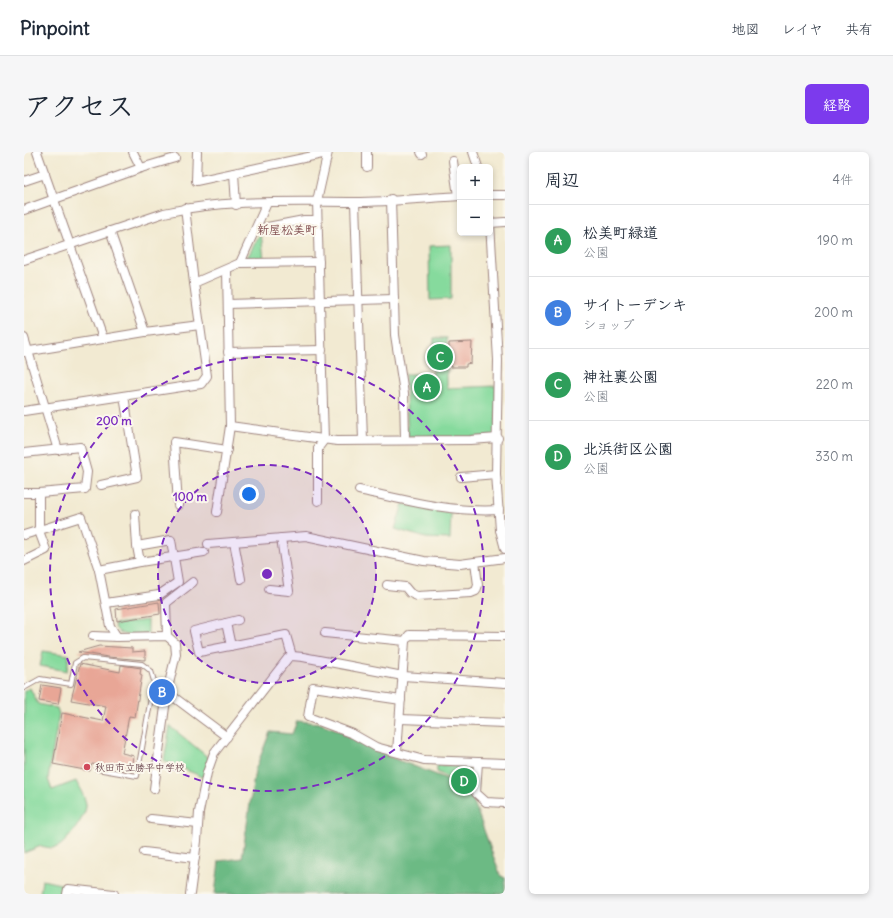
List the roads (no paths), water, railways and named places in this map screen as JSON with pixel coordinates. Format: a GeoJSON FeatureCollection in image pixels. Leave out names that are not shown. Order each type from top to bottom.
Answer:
{"type":"FeatureCollection","features":[{"type":"Feature","properties":{"kind":"street"},"geometry":{"type":"LineString","coordinates":[[37,152],[103,338]]}},
{"type":"Feature","properties":{"kind":"street"},"geometry":{"type":"LineString","coordinates":[[133,152],[140,168]]}},
{"type":"Feature","properties":{"kind":"street"},"geometry":{"type":"LineString","coordinates":[[197,152],[196,181],[328,153],[317,201],[324,440],[318,448],[318,501]]}},
{"type":"Feature","properties":{"kind":"street"},"geometry":{"type":"LineString","coordinates":[[367,152],[367,167]]}},
{"type":"Feature","properties":{"kind":"street"},"geometry":{"type":"LineString","coordinates":[[473,152],[477,164]]}},
{"type":"Feature","properties":{"kind":"street"},"geometry":{"type":"LineString","coordinates":[[24,210],[140,168],[175,158]]}},
{"type":"Feature","properties":{"kind":"street"},"geometry":{"type":"LineString","coordinates":[[453,160],[457,184]]}},
{"type":"Feature","properties":{"kind":"street"},"geometry":{"type":"LineString","coordinates":[[234,173],[236,204]]}},
{"type":"Feature","properties":{"kind":"street"},"geometry":{"type":"LineString","coordinates":[[24,181],[45,174]]}},
{"type":"Feature","properties":{"kind":"street"},"geometry":{"type":"LineString","coordinates":[[493,195],[505,195]]}},
{"type":"Feature","properties":{"kind":"street"},"geometry":{"type":"LineString","coordinates":[[24,260],[164,213],[186,208],[236,204],[317,201],[354,202],[457,196]]}},
{"type":"Feature","properties":{"kind":"street"},"geometry":{"type":"LineString","coordinates":[[391,200],[395,335],[404,394],[405,439]]}},
{"type":"Feature","properties":{"kind":"street"},"geometry":{"type":"LineString","coordinates":[[354,202],[363,440]]}},
{"type":"Feature","properties":{"kind":"street"},"geometry":{"type":"LineString","coordinates":[[240,263],[257,229],[267,203]]}},
{"type":"Feature","properties":{"kind":"street"},"geometry":{"type":"LineString","coordinates":[[24,411],[201,384],[207,376],[194,283],[186,208]]}},
{"type":"Feature","properties":{"kind":"street"},"geometry":{"type":"LineString","coordinates":[[257,229],[304,220],[317,220]]}},
{"type":"Feature","properties":{"kind":"street"},"geometry":{"type":"LineString","coordinates":[[493,223],[505,222]]}},
{"type":"Feature","properties":{"kind":"street"},"geometry":{"type":"LineString","coordinates":[[110,231],[145,332]]}},
{"type":"Feature","properties":{"kind":"street"},"geometry":{"type":"LineString","coordinates":[[491,236],[502,360],[496,474],[499,510],[505,548]]}},
{"type":"Feature","properties":{"kind":"street"},"geometry":{"type":"LineString","coordinates":[[194,283],[227,270],[240,263],[319,262]]}},
{"type":"Feature","properties":{"kind":"street"},"geometry":{"type":"LineString","coordinates":[[217,512],[230,426],[227,270]]}},
{"type":"Feature","properties":{"kind":"street"},"geometry":{"type":"LineString","coordinates":[[228,304],[394,299]]}},
{"type":"Feature","properties":{"kind":"street"},"geometry":{"type":"LineString","coordinates":[[26,352],[103,338],[200,325]]}},
{"type":"Feature","properties":{"kind":"street"},"geometry":{"type":"LineString","coordinates":[[24,338],[26,352],[46,408],[58,450]]}},
{"type":"Feature","properties":{"kind":"street"},"geometry":{"type":"LineString","coordinates":[[228,352],[322,350]]}},
{"type":"Feature","properties":{"kind":"street"},"geometry":{"type":"LineString","coordinates":[[101,485],[137,477],[124,396]]}},
{"type":"Feature","properties":{"kind":"street"},"geometry":{"type":"LineString","coordinates":[[230,426],[324,440],[471,440],[498,438]]}},
{"type":"Feature","properties":{"kind":"street"},"geometry":{"type":"LineString","coordinates":[[178,505],[174,442],[227,450]]}},
{"type":"Feature","properties":{"kind":"street"},"geometry":{"type":"LineString","coordinates":[[24,453],[80,447],[87,472],[85,489],[24,493]]}},
{"type":"Feature","properties":{"kind":"street"},"geometry":{"type":"LineString","coordinates":[[461,477],[496,474]]}},
{"type":"Feature","properties":{"kind":"street"},"geometry":{"type":"LineString","coordinates":[[359,490],[473,512],[499,510]]}},
{"type":"Feature","properties":{"kind":"street"},"geometry":{"type":"LineString","coordinates":[[24,561],[46,550],[39,531],[39,493]]}},
{"type":"Feature","properties":{"kind":"street"},"geometry":{"type":"LineString","coordinates":[[135,514],[137,546],[140,562]]}},
{"type":"Feature","properties":{"kind":"street"},"geometry":{"type":"LineString","coordinates":[[24,535],[81,517],[99,570],[110,626],[116,637]]}},
{"type":"Feature","properties":{"kind":"street"},"geometry":{"type":"LineString","coordinates":[[99,570],[174,556],[234,542],[306,536],[424,560],[460,564],[505,558]]}},
{"type":"Feature","properties":{"kind":"street"},"geometry":{"type":"LineString","coordinates":[[269,589],[289,591],[281,538]]}},
{"type":"Feature","properties":{"kind":"street"},"geometry":{"type":"LineString","coordinates":[[106,603],[159,595],[178,582],[171,540],[137,546]]}},
{"type":"Feature","properties":{"kind":"street"},"geometry":{"type":"LineString","coordinates":[[234,542],[241,579]]}},
{"type":"Feature","properties":{"kind":"street"},"geometry":{"type":"LineString","coordinates":[[386,585],[405,587],[410,593],[418,596],[471,593],[476,591],[478,585],[475,562]]}},
{"type":"Feature","properties":{"kind":"street"},"geometry":{"type":"LineString","coordinates":[[154,789],[167,692],[176,654],[175,644],[167,636],[166,603],[194,582]]}},
{"type":"Feature","properties":{"kind":"street"},"geometry":{"type":"LineString","coordinates":[[238,620],[194,631],[199,652],[286,635],[292,656]]}},
{"type":"Feature","properties":{"kind":"street"},"geometry":{"type":"LineString","coordinates":[[226,623],[231,646]]}},
{"type":"Feature","properties":{"kind":"street"},"geometry":{"type":"LineString","coordinates":[[325,633],[405,641]]}},
{"type":"Feature","properties":{"kind":"street"},"geometry":{"type":"LineString","coordinates":[[397,752],[405,641],[409,635],[505,636]]}},
{"type":"Feature","properties":{"kind":"street"},"geometry":{"type":"LineString","coordinates":[[93,636],[167,636]]}},
{"type":"Feature","properties":{"kind":"street"},"geometry":{"type":"LineString","coordinates":[[190,894],[199,812],[207,773],[214,753],[288,658],[292,656],[403,676],[505,683]]}},
{"type":"Feature","properties":{"kind":"street"},"geometry":{"type":"LineString","coordinates":[[401,700],[313,687],[308,717],[353,734],[376,747],[424,760],[505,763]]}},
{"type":"Feature","properties":{"kind":"street"},"geometry":{"type":"LineString","coordinates":[[167,692],[227,737]]}},
{"type":"Feature","properties":{"kind":"street"},"geometry":{"type":"LineString","coordinates":[[400,719],[505,723]]}},
{"type":"Feature","properties":{"kind":"street"},"geometry":{"type":"LineString","coordinates":[[478,762],[476,793],[486,802],[505,803]]}},
{"type":"Feature","properties":{"kind":"street"},"geometry":{"type":"LineString","coordinates":[[151,819],[198,824]]}},
{"type":"Feature","properties":{"kind":"street"},"geometry":{"type":"LineString","coordinates":[[144,852],[195,858]]}},
{"type":"Feature","properties":{"kind":"street"},"geometry":{"type":"LineString","coordinates":[[67,894],[68,889],[111,894]]}},
{"type":"Feature","properties":{"kind":"lane"},"geometry":{"type":"LineString","coordinates":[[24,688],[40,679],[71,684],[75,663],[83,658],[142,664],[150,671],[154,681],[167,692]]}},
{"type":"Feature","properties":{"kind":"lane"},"geometry":{"type":"LineString","coordinates":[[97,769],[137,776],[154,681]]}},
{"type":"Feature","properties":{"kind":"place","name":"神社裏公園"},"geometry":{"type":"Point","coordinates":[440,357]}},
{"type":"Feature","properties":{"kind":"place","name":"松美町緑道"},"geometry":{"type":"Point","coordinates":[427,387]}},
{"type":"Feature","properties":{"kind":"place","name":"サイトーデンキ"},"geometry":{"type":"Point","coordinates":[162,692]}},
{"type":"Feature","properties":{"kind":"place","name":"秋田市立勝平中学校"},"geometry":{"type":"Point","coordinates":[87,767]}},
{"type":"Feature","properties":{"kind":"place","name":"北浜街区公園"},"geometry":{"type":"Point","coordinates":[464,781]}},
{"type":"Feature","properties":{"kind":"district","name":"新屋松美町"},"geometry":{"type":"Point","coordinates":[287,229]}}]}
